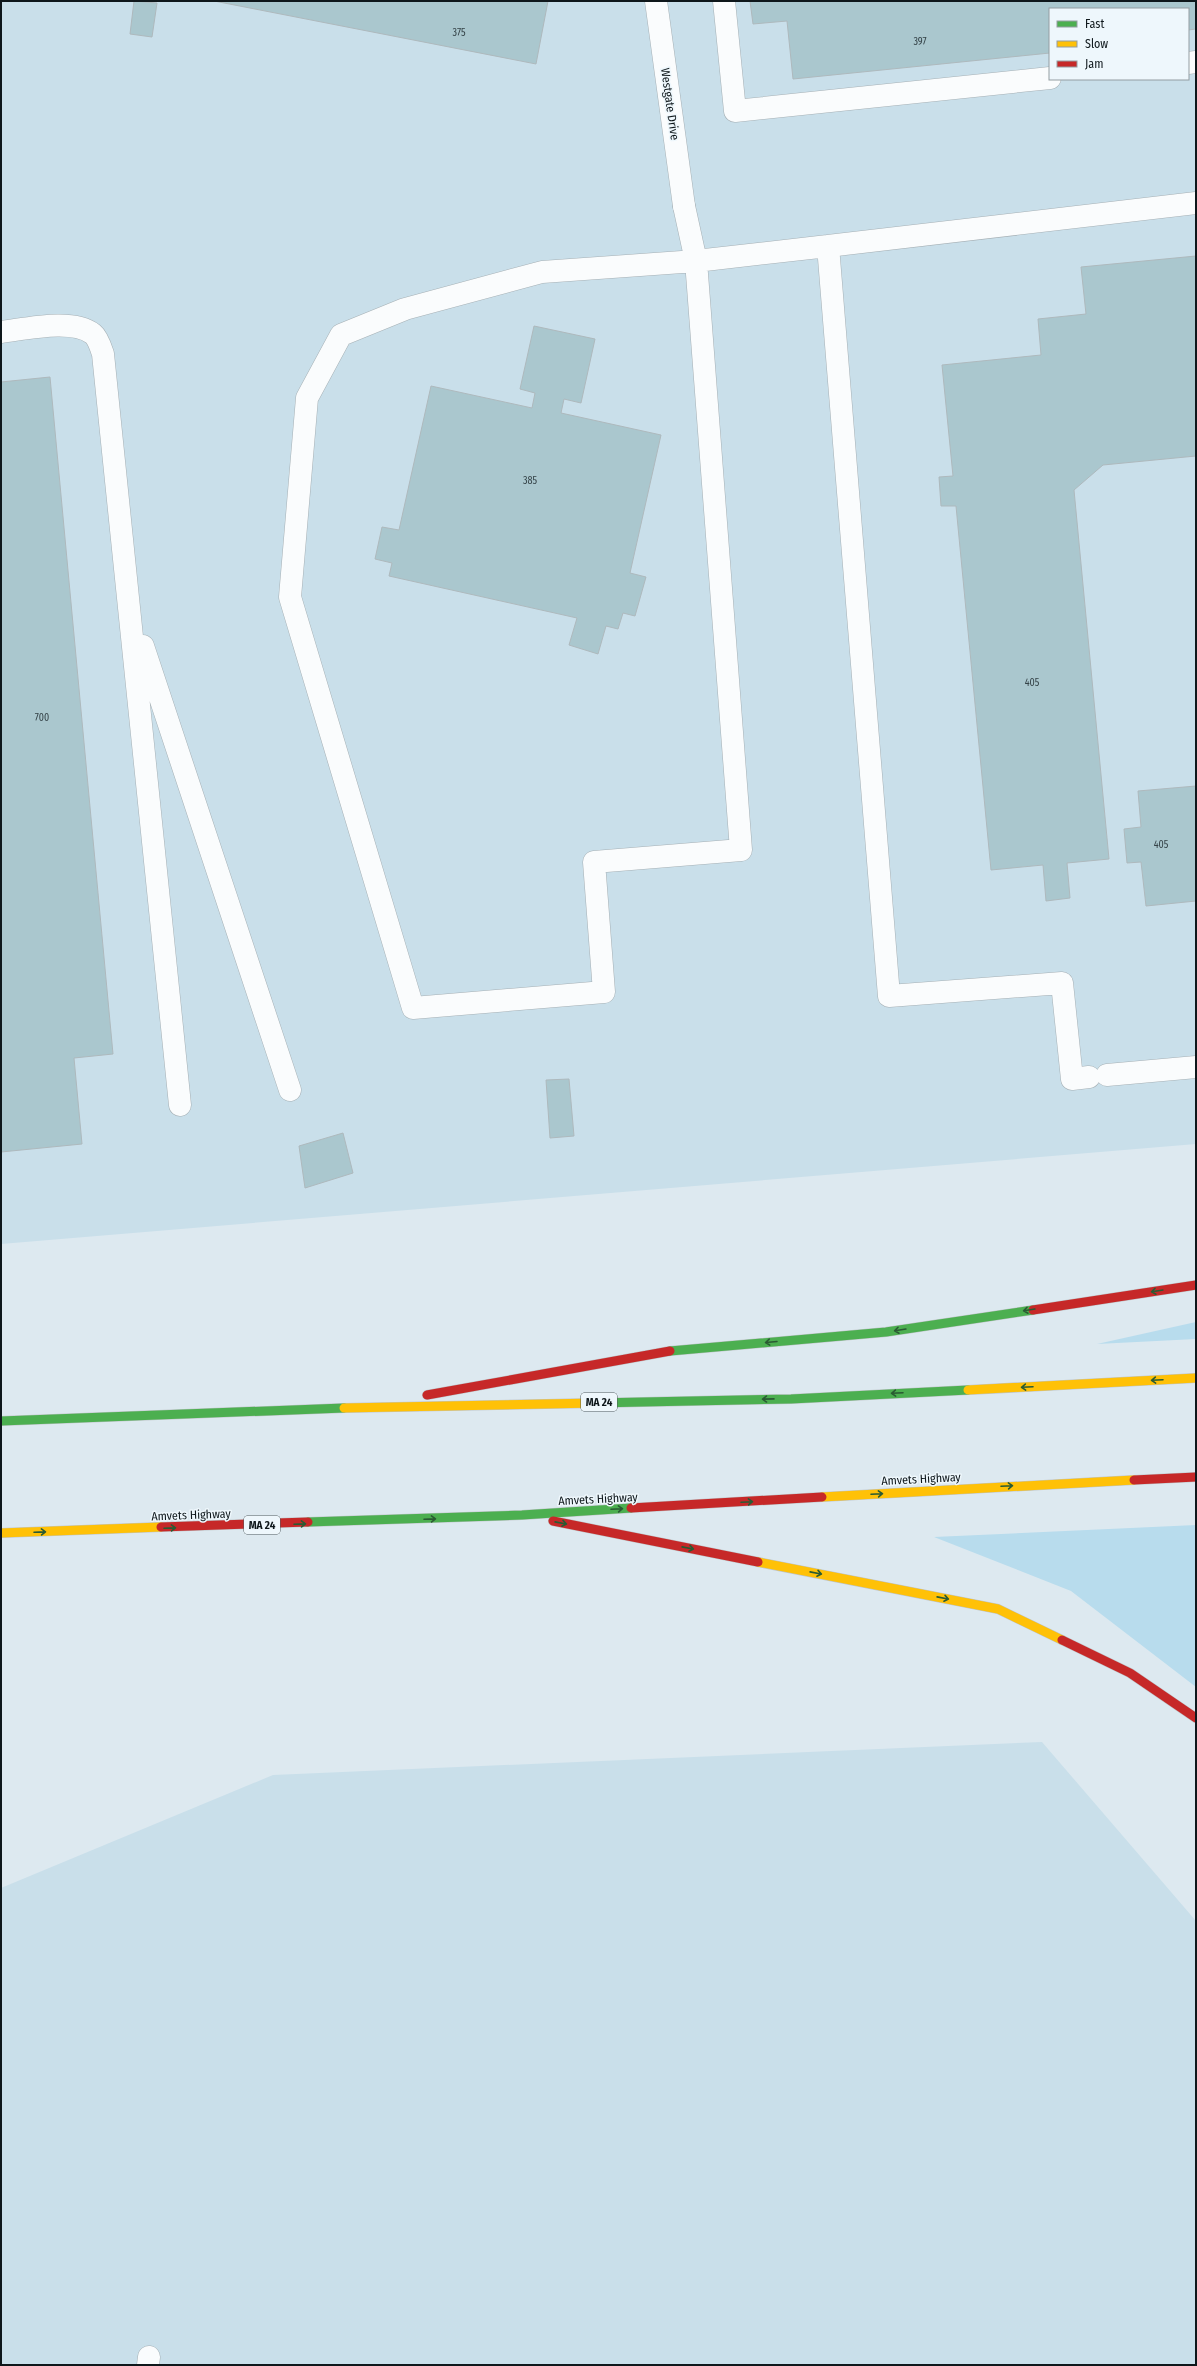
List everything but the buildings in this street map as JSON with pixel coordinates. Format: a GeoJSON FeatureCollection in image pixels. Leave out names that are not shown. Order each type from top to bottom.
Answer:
{"type":"FeatureCollection","features":[{"type":"Feature","properties":{"kind":"highway"},"geometry":{"type":"LineString","coordinates":[[362,1406],[673,1350],[886,1332],[1196,1285]]}},
{"type":"Feature","properties":{"kind":"highway","name":"MA 24"},"geometry":{"type":"LineString","coordinates":[[1,1421],[362,1406],[791,1399],[1196,1378]]}},
{"type":"Feature","properties":{"kind":"highway","name":"Amvets Highway"},"geometry":{"type":"LineString","coordinates":[[1,1533],[522,1515],[1006,1486],[1196,1477]]}},
{"type":"Feature","properties":{"kind":"highway"},"geometry":{"type":"LineString","coordinates":[[522,1515],[998,1609],[1130,1673],[1196,1718]]}},
{"type":"Feature","properties":{"kind":"street","name":"Westgate Drive"},"geometry":{"type":"LineString","coordinates":[[656,1],[684,206],[696,261],[741,850],[594,862],[604,992],[413,1008],[290,597],[307,398],[341,335],[405,309],[542,272],[696,261]]}},
{"type":"Feature","properties":{"kind":"street"},"geometry":{"type":"LineString","coordinates":[[724,1],[735,111],[1049,78]]}},
{"type":"Feature","properties":{"kind":"street"},"geometry":{"type":"LineString","coordinates":[[696,261],[1196,203]]}},
{"type":"Feature","properties":{"kind":"street"},"geometry":{"type":"LineString","coordinates":[[828,246],[889,996],[1062,983],[1072,1079],[1196,1067]]}},
{"type":"Feature","properties":{"kind":"street"},"geometry":{"type":"LineString","coordinates":[[1,332],[68,326],[80,327],[95,335],[103,354],[180,1106]]}},
{"type":"Feature","properties":{"kind":"street"},"geometry":{"type":"LineString","coordinates":[[130,607],[290,1090]]}},
{"type":"Feature","properties":{"kind":"shaded area"},"geometry":{"type":"Polygon","coordinates":[[[1,1],[1196,1],[1196,1144],[1,1244],[1,1]]]}},
{"type":"Feature","properties":{"kind":"shaded area"},"geometry":{"type":"Polygon","coordinates":[[[1196,1322],[1196,1339],[1097,1344],[1196,1322]]]}},
{"type":"Feature","properties":{"kind":"shaded area"},"geometry":{"type":"Polygon","coordinates":[[[1196,1525],[1196,1687],[1071,1591],[934,1537],[1196,1525]]]}},
{"type":"Feature","properties":{"kind":"shaded area"},"geometry":{"type":"Polygon","coordinates":[[[1042,1742],[1196,1921],[1196,2365],[1,2365],[1,1888],[273,1775],[1042,1742]]]}},
{"type":"Feature","properties":{"kind":"traffic: fast"},"geometry":{"type":"LineString","coordinates":[[670,1351],[886,1332],[1033,1310]]}},
{"type":"Feature","properties":{"kind":"traffic: fast"},"geometry":{"type":"LineString","coordinates":[[595,1403],[791,1399],[968,1390]]}},
{"type":"Feature","properties":{"kind":"traffic: fast"},"geometry":{"type":"LineString","coordinates":[[1,1421],[344,1408]]}},
{"type":"Feature","properties":{"kind":"traffic: fast"},"geometry":{"type":"LineString","coordinates":[[308,1522],[522,1515],[631,1508]]}},
{"type":"Feature","properties":{"kind":"traffic: slow"},"geometry":{"type":"LineString","coordinates":[[968,1390],[1196,1378]]}},
{"type":"Feature","properties":{"kind":"traffic: slow"},"geometry":{"type":"LineString","coordinates":[[344,1408],[595,1403]]}},
{"type":"Feature","properties":{"kind":"traffic: slow"},"geometry":{"type":"LineString","coordinates":[[822,1497],[1134,1480]]}},
{"type":"Feature","properties":{"kind":"traffic: slow"},"geometry":{"type":"LineString","coordinates":[[1,1533],[161,1527]]}},
{"type":"Feature","properties":{"kind":"traffic: slow"},"geometry":{"type":"LineString","coordinates":[[758,1562],[998,1609],[1062,1640]]}},
{"type":"Feature","properties":{"kind":"traffic: jam"},"geometry":{"type":"LineString","coordinates":[[1033,1310],[1196,1285]]}},
{"type":"Feature","properties":{"kind":"traffic: jam"},"geometry":{"type":"LineString","coordinates":[[427,1395],[670,1351]]}},
{"type":"Feature","properties":{"kind":"traffic: jam"},"geometry":{"type":"LineString","coordinates":[[1134,1480],[1196,1477]]}},
{"type":"Feature","properties":{"kind":"traffic: jam"},"geometry":{"type":"LineString","coordinates":[[631,1508],[822,1497]]}},
{"type":"Feature","properties":{"kind":"traffic: jam"},"geometry":{"type":"LineString","coordinates":[[553,1521],[758,1562]]}},
{"type":"Feature","properties":{"kind":"traffic: jam"},"geometry":{"type":"LineString","coordinates":[[161,1527],[308,1522]]}},
{"type":"Feature","properties":{"kind":"traffic: jam"},"geometry":{"type":"LineString","coordinates":[[1062,1640],[1130,1673],[1196,1718]]}}]}
